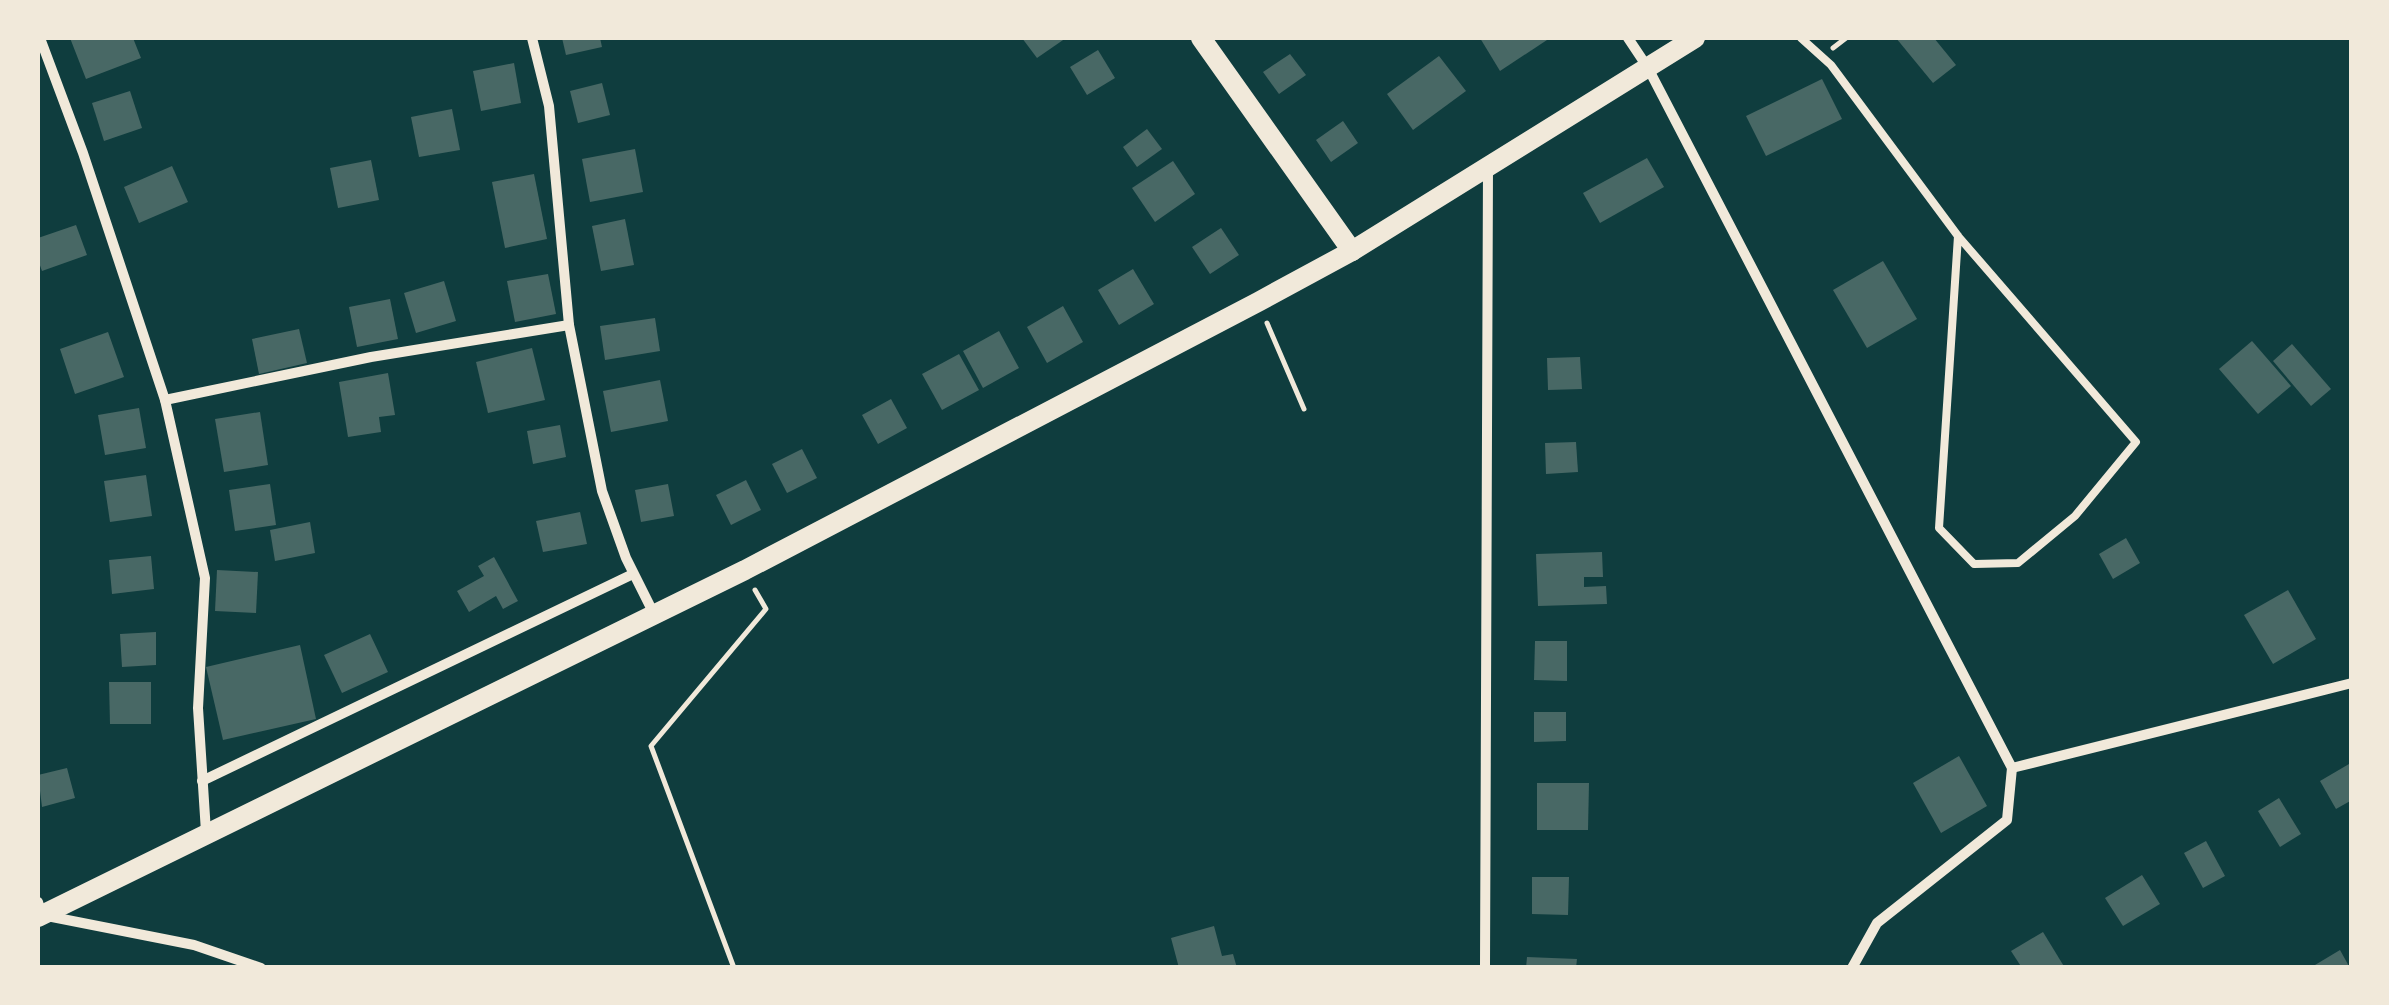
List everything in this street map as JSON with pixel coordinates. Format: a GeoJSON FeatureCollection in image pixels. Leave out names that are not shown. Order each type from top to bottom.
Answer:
{"type":"FeatureCollection","features":[{"type":"Feature","properties":{"kind":"main road"},"geometry":{"type":"LineString","coordinates":[[1201,38],[1352,251]]}},
{"type":"Feature","properties":{"kind":"main road"},"geometry":{"type":"LineString","coordinates":[[39,911],[745,570],[1258,302],[1352,251],[1696,38]]}},
{"type":"Feature","properties":{"kind":"street"},"geometry":{"type":"LineString","coordinates":[[40,38],[83,153],[165,400],[205,578],[198,708],[206,832]]}},
{"type":"Feature","properties":{"kind":"street"},"geometry":{"type":"LineString","coordinates":[[532,38],[549,106],[569,325],[602,491],[633,574],[654,614]]}},
{"type":"Feature","properties":{"kind":"street"},"geometry":{"type":"LineString","coordinates":[[1628,38],[1648,68],[2012,768],[2007,820],[1877,923],[1852,968]]}},
{"type":"Feature","properties":{"kind":"street"},"geometry":{"type":"LineString","coordinates":[[1485,968],[1488,166]]}},
{"type":"Feature","properties":{"kind":"street"},"geometry":{"type":"LineString","coordinates":[[165,400],[371,357],[569,325]]}},
{"type":"Feature","properties":{"kind":"street"},"geometry":{"type":"LineString","coordinates":[[202,781],[633,574]]}},
{"type":"Feature","properties":{"kind":"street"},"geometry":{"type":"LineString","coordinates":[[2012,768],[2352,683]]}},
{"type":"Feature","properties":{"kind":"street"},"geometry":{"type":"LineString","coordinates":[[39,911],[194,945],[260,968]]}},
{"type":"Feature","properties":{"kind":"lane"},"geometry":{"type":"LineString","coordinates":[[1801,38],[1830,65],[1958,236],[2136,442],[2074,516],[2018,564],[1974,564],[1940,528],[1958,236]]}},
{"type":"Feature","properties":{"kind":"path"},"geometry":{"type":"LineString","coordinates":[[1258,302],[1304,409]]}},
{"type":"Feature","properties":{"kind":"path"},"geometry":{"type":"LineString","coordinates":[[734,968],[651,746],[766,609],[745,570]]}},
{"type":"Feature","properties":{"kind":"building"},"geometry":{"type":"Polygon","coordinates":[[[70,38],[133,38],[141,58],[86,79],[70,38]]]}},
{"type":"Feature","properties":{"kind":"building"},"geometry":{"type":"Polygon","coordinates":[[[562,38],[600,38],[602,47],[566,55],[562,38]]]}},
{"type":"Feature","properties":{"kind":"building"},"geometry":{"type":"Polygon","coordinates":[[[1022,38],[1066,38],[1037,58],[1022,38]]]}},
{"type":"Feature","properties":{"kind":"building"},"geometry":{"type":"Polygon","coordinates":[[[1480,38],[1550,38],[1500,71],[1480,38]]]}},
{"type":"Feature","properties":{"kind":"building"},"geometry":{"type":"Polygon","coordinates":[[[1896,38],[1934,38],[1956,65],[1933,83],[1896,38]]]}},
{"type":"Feature","properties":{"kind":"building"},"geometry":{"type":"Polygon","coordinates":[[[1098,50],[1115,78],[1087,95],[1070,67],[1098,50]]]}},
{"type":"Feature","properties":{"kind":"building"},"geometry":{"type":"Polygon","coordinates":[[[1290,54],[1306,75],[1279,94],[1263,72],[1290,54]]]}},
{"type":"Feature","properties":{"kind":"building"},"geometry":{"type":"Polygon","coordinates":[[[1439,56],[1466,91],[1413,130],[1387,94],[1439,56]]]}},
{"type":"Feature","properties":{"kind":"building"},"geometry":{"type":"Polygon","coordinates":[[[514,63],[521,103],[481,111],[473,71],[514,63]]]}},
{"type":"Feature","properties":{"kind":"building"},"geometry":{"type":"Polygon","coordinates":[[[1822,79],[1842,119],[1766,156],[1746,116],[1822,79]]]}},
{"type":"Feature","properties":{"kind":"building"},"geometry":{"type":"Polygon","coordinates":[[[602,83],[610,115],[578,123],[570,91],[602,83]]]}},
{"type":"Feature","properties":{"kind":"building"},"geometry":{"type":"Polygon","coordinates":[[[130,91],[142,128],[104,141],[92,103],[130,91]]]}},
{"type":"Feature","properties":{"kind":"building"},"geometry":{"type":"Polygon","coordinates":[[[452,109],[460,150],[419,157],[411,117],[452,109]]]}},
{"type":"Feature","properties":{"kind":"building"},"geometry":{"type":"Polygon","coordinates":[[[1343,121],[1358,143],[1331,162],[1316,140],[1343,121]]]}},
{"type":"Feature","properties":{"kind":"building"},"geometry":{"type":"Polygon","coordinates":[[[1147,129],[1162,149],[1137,167],[1123,147],[1147,129]]]}},
{"type":"Feature","properties":{"kind":"building"},"geometry":{"type":"Polygon","coordinates":[[[635,149],[643,192],[590,202],[582,159],[635,149]]]}},
{"type":"Feature","properties":{"kind":"building"},"geometry":{"type":"Polygon","coordinates":[[[1647,158],[1664,187],[1600,223],[1583,193],[1647,158]]]}},
{"type":"Feature","properties":{"kind":"building"},"geometry":{"type":"Polygon","coordinates":[[[371,160],[379,200],[338,208],[330,168],[371,160]]]}},
{"type":"Feature","properties":{"kind":"building"},"geometry":{"type":"Polygon","coordinates":[[[1173,161],[1195,194],[1155,222],[1132,188],[1173,161]]]}},
{"type":"Feature","properties":{"kind":"building"},"geometry":{"type":"Polygon","coordinates":[[[172,166],[188,202],[139,223],[124,187],[172,166]]]}},
{"type":"Feature","properties":{"kind":"building"},"geometry":{"type":"Polygon","coordinates":[[[534,174],[547,239],[505,248],[492,182],[534,174]]]}},
{"type":"Feature","properties":{"kind":"building"},"geometry":{"type":"Polygon","coordinates":[[[625,219],[634,265],[601,271],[592,226],[625,219]]]}},
{"type":"Feature","properties":{"kind":"building"},"geometry":{"type":"Polygon","coordinates":[[[76,225],[87,255],[42,271],[38,238],[76,225]]]}},
{"type":"Feature","properties":{"kind":"building"},"geometry":{"type":"Polygon","coordinates":[[[1221,228],[1239,255],[1210,274],[1192,247],[1221,228]]]}},
{"type":"Feature","properties":{"kind":"building"},"geometry":{"type":"Polygon","coordinates":[[[1883,261],[1917,319],[1867,348],[1833,290],[1883,261]]]}},
{"type":"Feature","properties":{"kind":"building"},"geometry":{"type":"Polygon","coordinates":[[[1133,269],[1154,304],[1119,325],[1098,290],[1133,269]]]}},
{"type":"Feature","properties":{"kind":"building"},"geometry":{"type":"Polygon","coordinates":[[[548,274],[556,314],[515,322],[507,281],[548,274]]]}},
{"type":"Feature","properties":{"kind":"building"},"geometry":{"type":"Polygon","coordinates":[[[444,281],[456,321],[416,333],[404,293],[444,281]]]}},
{"type":"Feature","properties":{"kind":"building"},"geometry":{"type":"Polygon","coordinates":[[[390,299],[398,339],[357,347],[349,307],[390,299]]]}},
{"type":"Feature","properties":{"kind":"building"},"geometry":{"type":"Polygon","coordinates":[[[1063,306],[1083,342],[1047,363],[1027,327],[1063,306]]]}},
{"type":"Feature","properties":{"kind":"building"},"geometry":{"type":"Polygon","coordinates":[[[655,318],[660,351],[605,360],[600,326],[655,318]]]}},
{"type":"Feature","properties":{"kind":"building"},"geometry":{"type":"Polygon","coordinates":[[[299,329],[307,363],[259,374],[252,339],[299,329]]]}},
{"type":"Feature","properties":{"kind":"building"},"geometry":{"type":"Polygon","coordinates":[[[999,331],[1019,368],[983,388],[963,351],[999,331]]]}},
{"type":"Feature","properties":{"kind":"building"},"geometry":{"type":"Polygon","coordinates":[[[108,332],[124,377],[75,394],[60,349],[108,332]]]}},
{"type":"Feature","properties":{"kind":"building"},"geometry":{"type":"Polygon","coordinates":[[[2252,341],[2291,386],[2258,414],[2219,369],[2252,341]]]}},
{"type":"Feature","properties":{"kind":"building"},"geometry":{"type":"Polygon","coordinates":[[[2292,344],[2331,389],[2311,406],[2273,361],[2292,344]]]}},
{"type":"Feature","properties":{"kind":"building"},"geometry":{"type":"Polygon","coordinates":[[[532,348],[545,400],[488,413],[476,362],[532,348]]]}},
{"type":"Feature","properties":{"kind":"building"},"geometry":{"type":"Polygon","coordinates":[[[959,354],[979,390],[942,410],[922,374],[959,354]]]}},
{"type":"Feature","properties":{"kind":"building"},"geometry":{"type":"Polygon","coordinates":[[[1580,357],[1582,389],[1548,390],[1547,358],[1580,357]]]}},
{"type":"Feature","properties":{"kind":"building"},"geometry":{"type":"Polygon","coordinates":[[[388,373],[395,415],[379,417],[381,432],[348,437],[339,382],[388,373]]]}},
{"type":"Feature","properties":{"kind":"building"},"geometry":{"type":"Polygon","coordinates":[[[660,380],[668,421],[611,432],[603,391],[660,380]]]}},
{"type":"Feature","properties":{"kind":"building"},"geometry":{"type":"Polygon","coordinates":[[[891,399],[907,428],[878,444],[862,415],[891,399]]]}},
{"type":"Feature","properties":{"kind":"building"},"geometry":{"type":"Polygon","coordinates":[[[139,408],[146,448],[105,455],[98,415],[139,408]]]}},
{"type":"Feature","properties":{"kind":"building"},"geometry":{"type":"Polygon","coordinates":[[[260,412],[268,465],[224,472],[215,419],[260,412]]]}},
{"type":"Feature","properties":{"kind":"building"},"geometry":{"type":"Polygon","coordinates":[[[560,425],[566,457],[533,464],[527,431],[560,425]]]}},
{"type":"Feature","properties":{"kind":"building"},"geometry":{"type":"Polygon","coordinates":[[[1576,442],[1578,472],[1546,474],[1545,443],[1576,442]]]}},
{"type":"Feature","properties":{"kind":"building"},"geometry":{"type":"Polygon","coordinates":[[[802,449],[817,478],[787,493],[772,464],[802,449]]]}},
{"type":"Feature","properties":{"kind":"building"},"geometry":{"type":"Polygon","coordinates":[[[146,475],[152,516],[110,522],[104,481],[146,475]]]}},
{"type":"Feature","properties":{"kind":"building"},"geometry":{"type":"Polygon","coordinates":[[[746,480],[761,510],[731,525],[716,495],[746,480]]]}},
{"type":"Feature","properties":{"kind":"building"},"geometry":{"type":"Polygon","coordinates":[[[270,484],[276,525],[235,531],[229,490],[270,484]]]}},
{"type":"Feature","properties":{"kind":"building"},"geometry":{"type":"Polygon","coordinates":[[[668,484],[674,516],[641,522],[635,490],[668,484]]]}},
{"type":"Feature","properties":{"kind":"building"},"geometry":{"type":"Polygon","coordinates":[[[580,512],[587,544],[543,552],[536,521],[580,512]]]}},
{"type":"Feature","properties":{"kind":"building"},"geometry":{"type":"Polygon","coordinates":[[[310,522],[315,553],[275,561],[270,530],[310,522]]]}},
{"type":"Feature","properties":{"kind":"building"},"geometry":{"type":"Polygon","coordinates":[[[2126,538],[2140,563],[2113,579],[2099,554],[2126,538]]]}},
{"type":"Feature","properties":{"kind":"building"},"geometry":{"type":"Polygon","coordinates":[[[1602,552],[1603,577],[1584,577],[1584,587],[1606,586],[1607,604],[1538,606],[1536,554],[1602,552]]]}},
{"type":"Feature","properties":{"kind":"building"},"geometry":{"type":"Polygon","coordinates":[[[151,556],[154,589],[112,594],[109,560],[151,556]]]}},
{"type":"Feature","properties":{"kind":"building"},"geometry":{"type":"Polygon","coordinates":[[[494,557],[518,601],[503,609],[496,596],[469,612],[457,591],[484,576],[478,566],[494,557]]]}},
{"type":"Feature","properties":{"kind":"building"},"geometry":{"type":"Polygon","coordinates":[[[217,570],[258,572],[256,613],[215,611],[217,570]]]}},
{"type":"Feature","properties":{"kind":"building"},"geometry":{"type":"Polygon","coordinates":[[[2288,590],[2316,639],[2273,664],[2244,615],[2288,590]]]}},
{"type":"Feature","properties":{"kind":"building"},"geometry":{"type":"Polygon","coordinates":[[[156,632],[156,665],[122,667],[120,634],[156,632]]]}},
{"type":"Feature","properties":{"kind":"building"},"geometry":{"type":"Polygon","coordinates":[[[370,634],[388,672],[342,693],[324,655],[370,634]]]}},
{"type":"Feature","properties":{"kind":"building"},"geometry":{"type":"Polygon","coordinates":[[[1535,641],[1567,641],[1567,681],[1534,680],[1535,641]]]}},
{"type":"Feature","properties":{"kind":"building"},"geometry":{"type":"Polygon","coordinates":[[[300,645],[316,719],[223,740],[206,667],[300,645]]]}},
{"type":"Feature","properties":{"kind":"building"},"geometry":{"type":"Polygon","coordinates":[[[109,682],[151,682],[151,724],[110,724],[109,682]]]}},
{"type":"Feature","properties":{"kind":"building"},"geometry":{"type":"Polygon","coordinates":[[[1534,712],[1566,712],[1566,741],[1534,742],[1534,712]]]}},
{"type":"Feature","properties":{"kind":"building"},"geometry":{"type":"Polygon","coordinates":[[[1959,756],[1987,806],[1941,833],[1913,783],[1959,756]]]}},
{"type":"Feature","properties":{"kind":"building"},"geometry":{"type":"Polygon","coordinates":[[[2349,764],[2352,800],[2336,809],[2320,781],[2349,764]]]}},
{"type":"Feature","properties":{"kind":"building"},"geometry":{"type":"Polygon","coordinates":[[[67,768],[75,798],[42,807],[38,775],[67,768]]]}},
{"type":"Feature","properties":{"kind":"building"},"geometry":{"type":"Polygon","coordinates":[[[1537,783],[1589,783],[1588,830],[1537,830],[1537,783]]]}},
{"type":"Feature","properties":{"kind":"building"},"geometry":{"type":"Polygon","coordinates":[[[2279,798],[2301,834],[2280,847],[2258,811],[2279,798]]]}},
{"type":"Feature","properties":{"kind":"building"},"geometry":{"type":"Polygon","coordinates":[[[2206,841],[2225,876],[2203,888],[2184,853],[2206,841]]]}},
{"type":"Feature","properties":{"kind":"building"},"geometry":{"type":"Polygon","coordinates":[[[2142,875],[2160,904],[2123,926],[2105,898],[2142,875]]]}},
{"type":"Feature","properties":{"kind":"building"},"geometry":{"type":"Polygon","coordinates":[[[1532,877],[1569,877],[1568,915],[1532,914],[1532,877]]]}},
{"type":"Feature","properties":{"kind":"building"},"geometry":{"type":"Polygon","coordinates":[[[1214,926],[1222,956],[1233,954],[1237,968],[1179,968],[1171,938],[1214,926]]]}},
{"type":"Feature","properties":{"kind":"building"},"geometry":{"type":"Polygon","coordinates":[[[2043,932],[2065,968],[2022,968],[2011,951],[2043,932]]]}},
{"type":"Feature","properties":{"kind":"building"},"geometry":{"type":"Polygon","coordinates":[[[2340,950],[2350,968],[2310,968],[2340,950]]]}},
{"type":"Feature","properties":{"kind":"building"},"geometry":{"type":"Polygon","coordinates":[[[1527,957],[1577,959],[1576,968],[1526,968],[1527,957]]]}}]}
